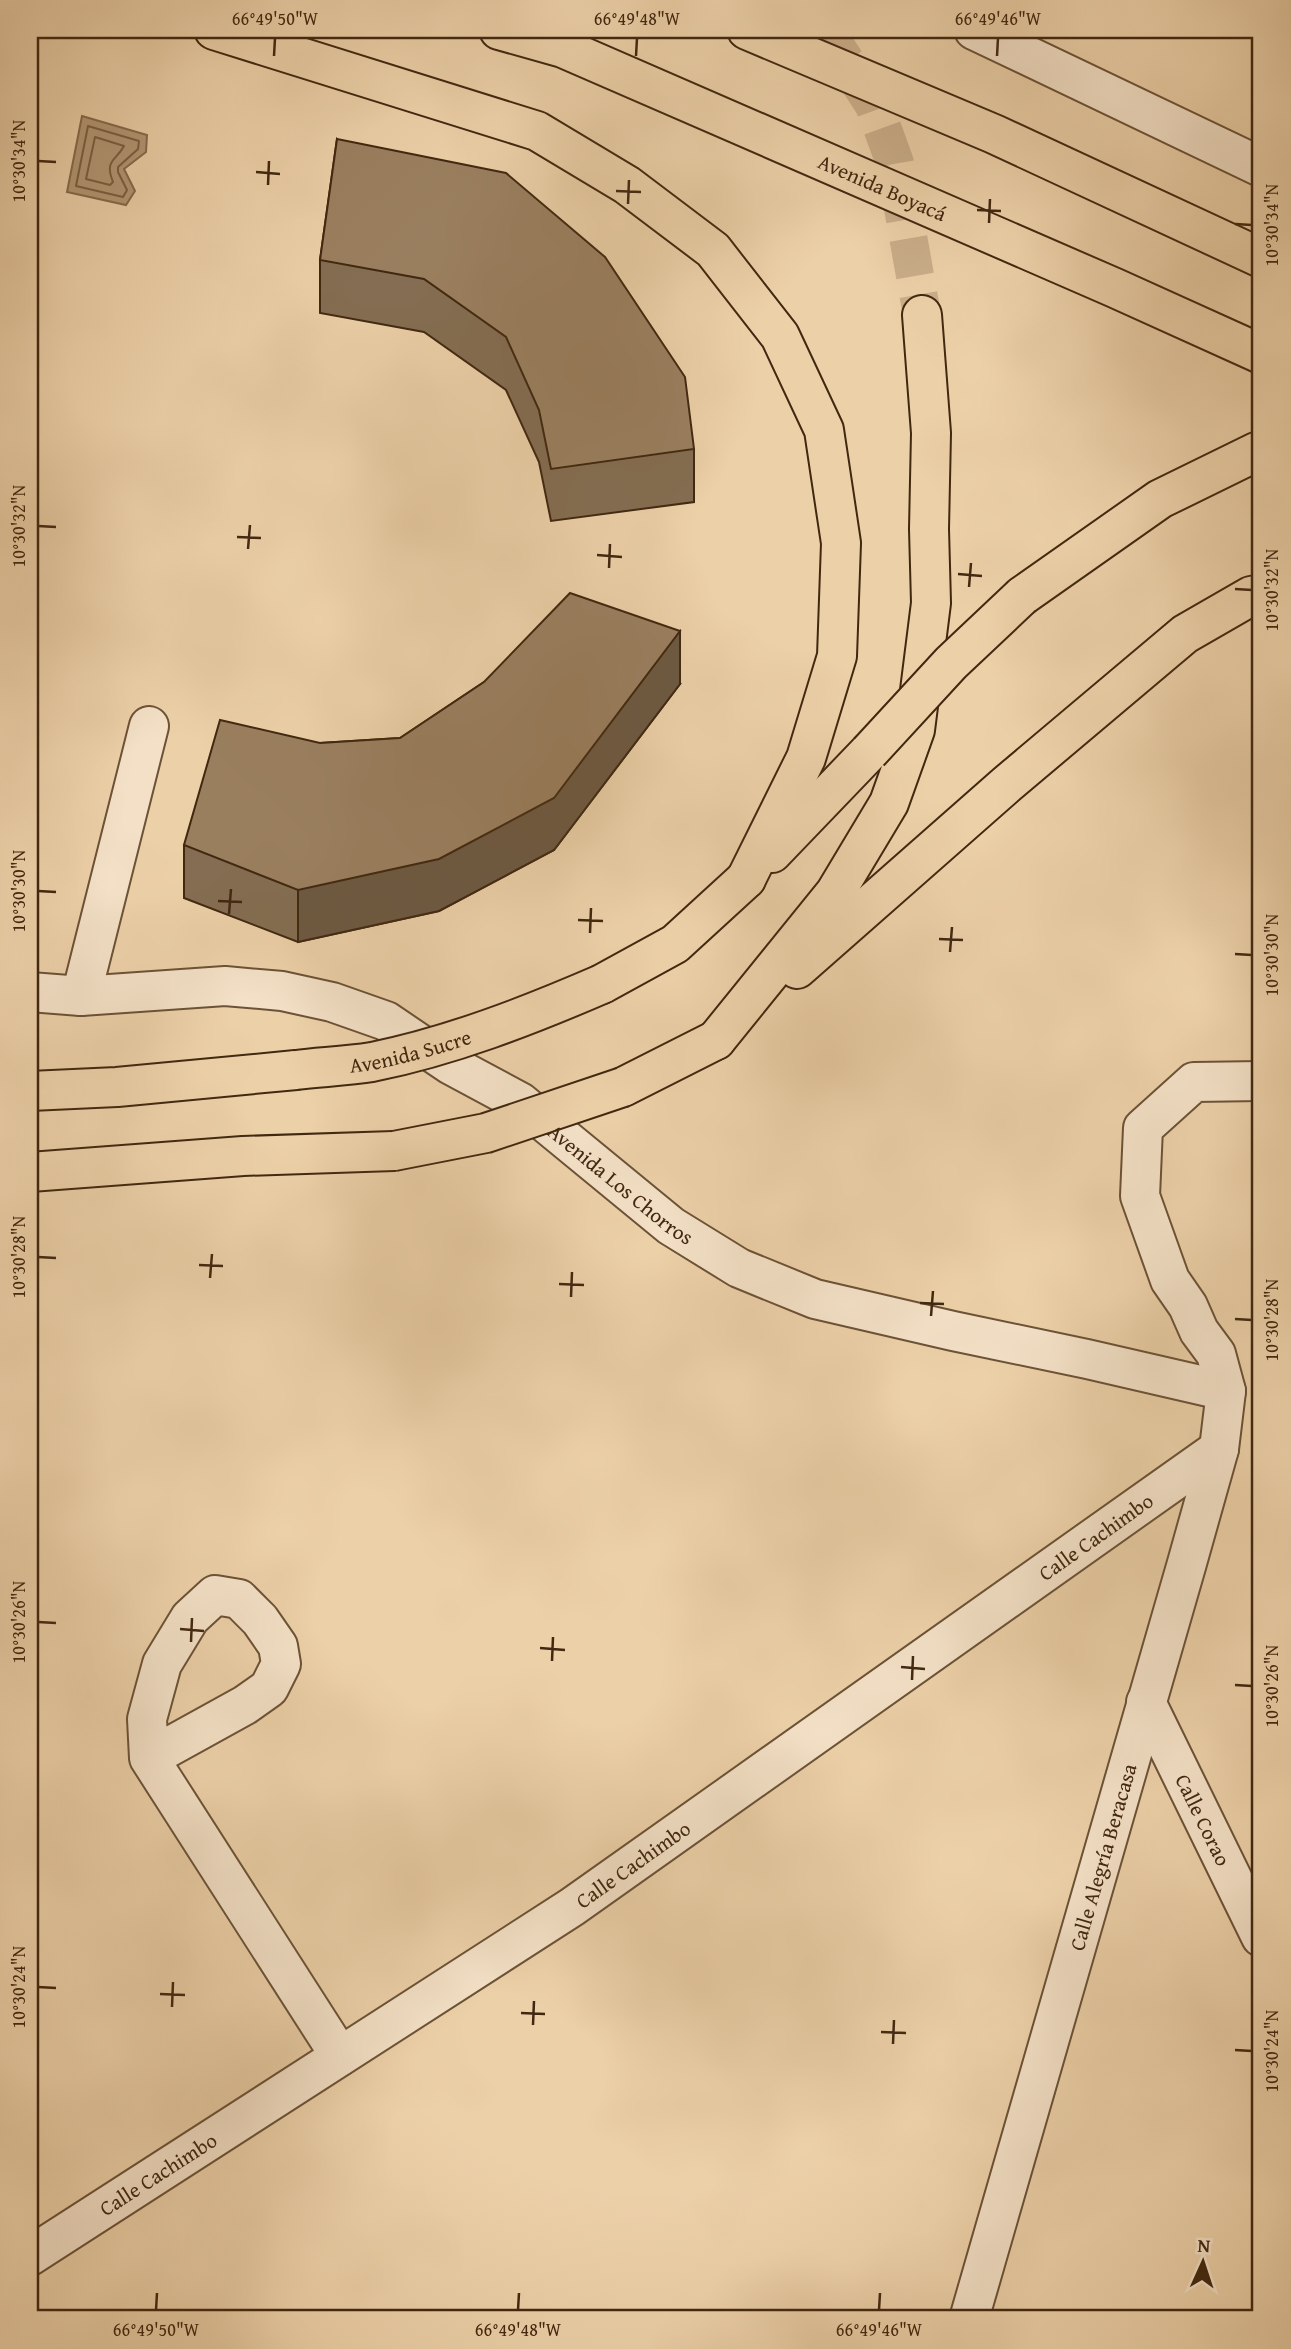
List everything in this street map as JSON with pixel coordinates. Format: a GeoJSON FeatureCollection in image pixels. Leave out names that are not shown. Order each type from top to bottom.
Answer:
{"type":"FeatureCollection","features":[{"type":"Feature","properties":{"kind":"main road"},"geometry":{"type":"LineString","coordinates":[[214,30],[537,131],[627,185],[713,250],[780,336],[824,430],[841,542],[837,656],[806,758],[746,880]]}},
{"type":"Feature","properties":{"kind":"main road","name":"Avenida Boyacá"},"geometry":{"type":"LineString","coordinates":[[499,30],[563,48],[1115,288],[1261,355]]}},
{"type":"Feature","properties":{"kind":"main road"},"geometry":{"type":"LineString","coordinates":[[747,30],[994,134],[1261,258]]}},
{"type":"Feature","properties":{"kind":"main road"},"geometry":{"type":"LineString","coordinates":[[716,1040],[835,893],[890,803],[915,730],[931,603],[931,433],[922,315]]}},
{"type":"Feature","properties":{"kind":"main road","name":"Avenida Sucre"},"geometry":{"type":"LineString","coordinates":[[30,1091],[117,1087],[371,1062],[468,1036],[530,1015],[602,984],[675,944],[746,880],[951,663],[1022,596],[1160,499],[1256,452]]}},
{"type":"Feature","properties":{"kind":"main road"},"geometry":{"type":"LineString","coordinates":[[30,1172],[243,1156],[394,1151],[486,1133],[623,1087],[716,1040],[1007,784],[1185,634],[1251,596],[1261,594]]}},
{"type":"Feature","properties":{"kind":"street"},"geometry":{"type":"LineString","coordinates":[[974,30],[1261,167]]}},
{"type":"Feature","properties":{"kind":"street"},"geometry":{"type":"LineString","coordinates":[[81,996],[149,726]]}},
{"type":"Feature","properties":{"kind":"street","name":"Avenida Los Chorros"},"geometry":{"type":"LineString","coordinates":[[30,992],[81,996],[225,986],[282,991],[332,1002],[386,1021],[452,1065],[520,1102],[671,1226],[739,1268],[815,1299],[1226,1391]]}},
{"type":"Feature","properties":{"kind":"street"},"geometry":{"type":"LineString","coordinates":[[1226,1391],[1216,1354],[1199,1331],[1188,1306],[1170,1280],[1140,1196],[1143,1128],[1194,1082],[1261,1081]]}},
{"type":"Feature","properties":{"kind":"street","name":"Calle Alegría Beracasa"},"geometry":{"type":"LineString","coordinates":[[969,2319],[1219,1449],[1226,1391]]}},
{"type":"Feature","properties":{"kind":"street","name":"Calle Cachimbo"},"geometry":{"type":"LineString","coordinates":[[30,2256],[572,1907],[1219,1449]]}},
{"type":"Feature","properties":{"kind":"street","name":"Calle Corao"},"geometry":{"type":"LineString","coordinates":[[1146,1702],[1261,1937]]}},
{"type":"Feature","properties":{"kind":"street"},"geometry":{"type":"LineString","coordinates":[[149,1758],[340,2056]]}},
{"type":"Feature","properties":{"kind":"water"},"geometry":{"type":"Polygon","coordinates":[[[82,116],[147,135],[146,152],[124,169],[135,191],[126,205],[67,192],[82,116]]]}},
{"type":"Feature","properties":{"kind":"building"},"geometry":{"type":"Polygon","coordinates":[[[337,139],[506,173],[605,257],[685,377],[694,449],[551,469],[539,410],[506,337],[424,279],[320,260],[337,139]]]}},
{"type":"Feature","properties":{"kind":"building"},"geometry":{"type":"Polygon","coordinates":[[[570,593],[680,631],[554,798],[439,859],[298,890],[184,845],[220,720],[320,743],[400,738],[484,682],[570,593]]]}},
{"type":"Feature","properties":{"kind":"tunnel"},"geometry":{"type":"LineString","coordinates":[[825,30],[874,105],[895,163],[922,315]]}}]}
